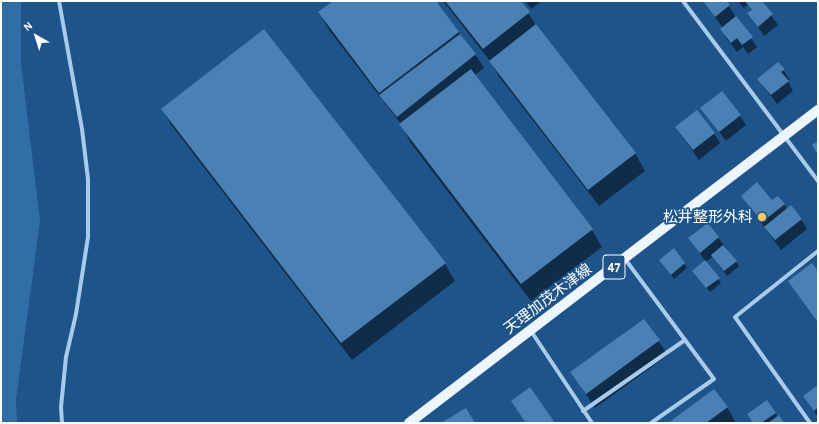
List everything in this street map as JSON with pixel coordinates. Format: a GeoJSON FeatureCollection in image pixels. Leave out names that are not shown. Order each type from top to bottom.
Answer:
{"type":"FeatureCollection","features":[{"type":"Feature","properties":{"kind":"main road","name":"天理加茂木津線"},"geometry":{"type":"LineString","coordinates":[[409,423],[818,110]]}},
{"type":"Feature","properties":{"kind":"street"},"geometry":{"type":"LineString","coordinates":[[59,1],[82,129],[88,179],[88,237],[76,314],[66,357],[61,406],[62,423]]}},
{"type":"Feature","properties":{"kind":"street"},"geometry":{"type":"LineString","coordinates":[[683,1],[818,181]]}},
{"type":"Feature","properties":{"kind":"street"},"geometry":{"type":"LineString","coordinates":[[810,423],[735,317],[818,251]]}},
{"type":"Feature","properties":{"kind":"street"},"geometry":{"type":"LineString","coordinates":[[625,259],[714,379],[651,423]]}},
{"type":"Feature","properties":{"kind":"street"},"geometry":{"type":"LineString","coordinates":[[531,331],[592,423]]}},
{"type":"Feature","properties":{"kind":"street"},"geometry":{"type":"LineString","coordinates":[[584,411],[685,340]]}},
{"type":"Feature","properties":{"kind":"shaded area"},"geometry":{"type":"Polygon","coordinates":[[[1,1],[21,1],[21,63],[40,221],[16,400],[17,423],[1,423],[1,1]]]}},
{"type":"Feature","properties":{"kind":"building"},"geometry":{"type":"Polygon","coordinates":[[[333,1],[436,1],[459,32],[379,93],[318,12],[333,1]]]}},
{"type":"Feature","properties":{"kind":"building"},"geometry":{"type":"Polygon","coordinates":[[[445,1],[521,1],[530,12],[483,49],[445,1]]]}},
{"type":"Feature","properties":{"kind":"building"},"geometry":{"type":"Polygon","coordinates":[[[703,1],[727,1],[730,5],[715,17],[703,1]]]}},
{"type":"Feature","properties":{"kind":"building"},"geometry":{"type":"Polygon","coordinates":[[[745,1],[762,1],[773,14],[758,27],[747,13],[752,10],[745,1]]]}},
{"type":"Feature","properties":{"kind":"building"},"geometry":{"type":"Polygon","coordinates":[[[736,16],[753,37],[742,45],[737,38],[731,43],[720,29],[736,16]]]}},
{"type":"Feature","properties":{"kind":"building"},"geometry":{"type":"Polygon","coordinates":[[[536,24],[636,153],[588,190],[489,61],[536,24]]]}},
{"type":"Feature","properties":{"kind":"building"},"geometry":{"type":"Polygon","coordinates":[[[264,29],[446,263],[341,343],[161,109],[264,29]]]}},
{"type":"Feature","properties":{"kind":"building"},"geometry":{"type":"Polygon","coordinates":[[[460,34],[476,54],[397,117],[379,95],[460,34]]]}},
{"type":"Feature","properties":{"kind":"building"},"geometry":{"type":"Polygon","coordinates":[[[778,62],[785,69],[781,72],[789,81],[771,95],[757,79],[778,62]]]}},
{"type":"Feature","properties":{"kind":"building"},"geometry":{"type":"Polygon","coordinates":[[[471,69],[593,229],[521,284],[399,124],[471,69]]]}},
{"type":"Feature","properties":{"kind":"building"},"geometry":{"type":"Polygon","coordinates":[[[722,91],[741,115],[719,132],[700,108],[722,91]]]}},
{"type":"Feature","properties":{"kind":"building"},"geometry":{"type":"Polygon","coordinates":[[[697,110],[715,133],[693,150],[675,127],[697,110]]]}},
{"type":"Feature","properties":{"kind":"building"},"geometry":{"type":"Polygon","coordinates":[[[818,141],[818,154],[812,145],[818,141]]]}},
{"type":"Feature","properties":{"kind":"building"},"geometry":{"type":"Polygon","coordinates":[[[757,182],[772,200],[778,196],[785,204],[762,222],[741,196],[757,182]]]}},
{"type":"Feature","properties":{"kind":"building"},"geometry":{"type":"Polygon","coordinates":[[[791,205],[802,219],[775,240],[764,227],[791,205]]]}},
{"type":"Feature","properties":{"kind":"building"},"geometry":{"type":"Polygon","coordinates":[[[708,223],[719,237],[700,253],[688,238],[708,223]]]}},
{"type":"Feature","properties":{"kind":"building"},"geometry":{"type":"Polygon","coordinates":[[[723,245],[737,261],[724,271],[711,255],[723,245]]]}},
{"type":"Feature","properties":{"kind":"building"},"geometry":{"type":"Polygon","coordinates":[[[674,248],[685,263],[671,275],[659,260],[674,248]]]}},
{"type":"Feature","properties":{"kind":"building"},"geometry":{"type":"Polygon","coordinates":[[[705,260],[720,278],[706,288],[692,271],[705,260]]]}},
{"type":"Feature","properties":{"kind":"building"},"geometry":{"type":"Polygon","coordinates":[[[812,263],[818,271],[818,323],[788,281],[812,263]]]}},
{"type":"Feature","properties":{"kind":"building"},"geometry":{"type":"Polygon","coordinates":[[[644,319],[660,340],[586,394],[570,372],[644,319]]]}},
{"type":"Feature","properties":{"kind":"building"},"geometry":{"type":"Polygon","coordinates":[[[818,385],[818,408],[814,411],[803,396],[818,385]]]}},
{"type":"Feature","properties":{"kind":"building"},"geometry":{"type":"Polygon","coordinates":[[[530,387],[555,423],[526,423],[511,401],[530,387]]]}},
{"type":"Feature","properties":{"kind":"building"},"geometry":{"type":"Polygon","coordinates":[[[714,389],[728,407],[706,423],[668,423],[714,389]]]}},
{"type":"Feature","properties":{"kind":"building"},"geometry":{"type":"Polygon","coordinates":[[[767,400],[776,413],[761,423],[753,423],[747,414],[767,400]]]}},
{"type":"Feature","properties":{"kind":"building"},"geometry":{"type":"Polygon","coordinates":[[[466,408],[475,423],[441,423],[466,408]]]}},
{"type":"Feature","properties":{"kind":"building"},"geometry":{"type":"Polygon","coordinates":[[[779,415],[784,423],[768,423],[779,415]]]}},
{"type":"Feature","properties":{"kind":"place","name":"松井整形外科"},"geometry":{"type":"Point","coordinates":[762,217]}}]}
